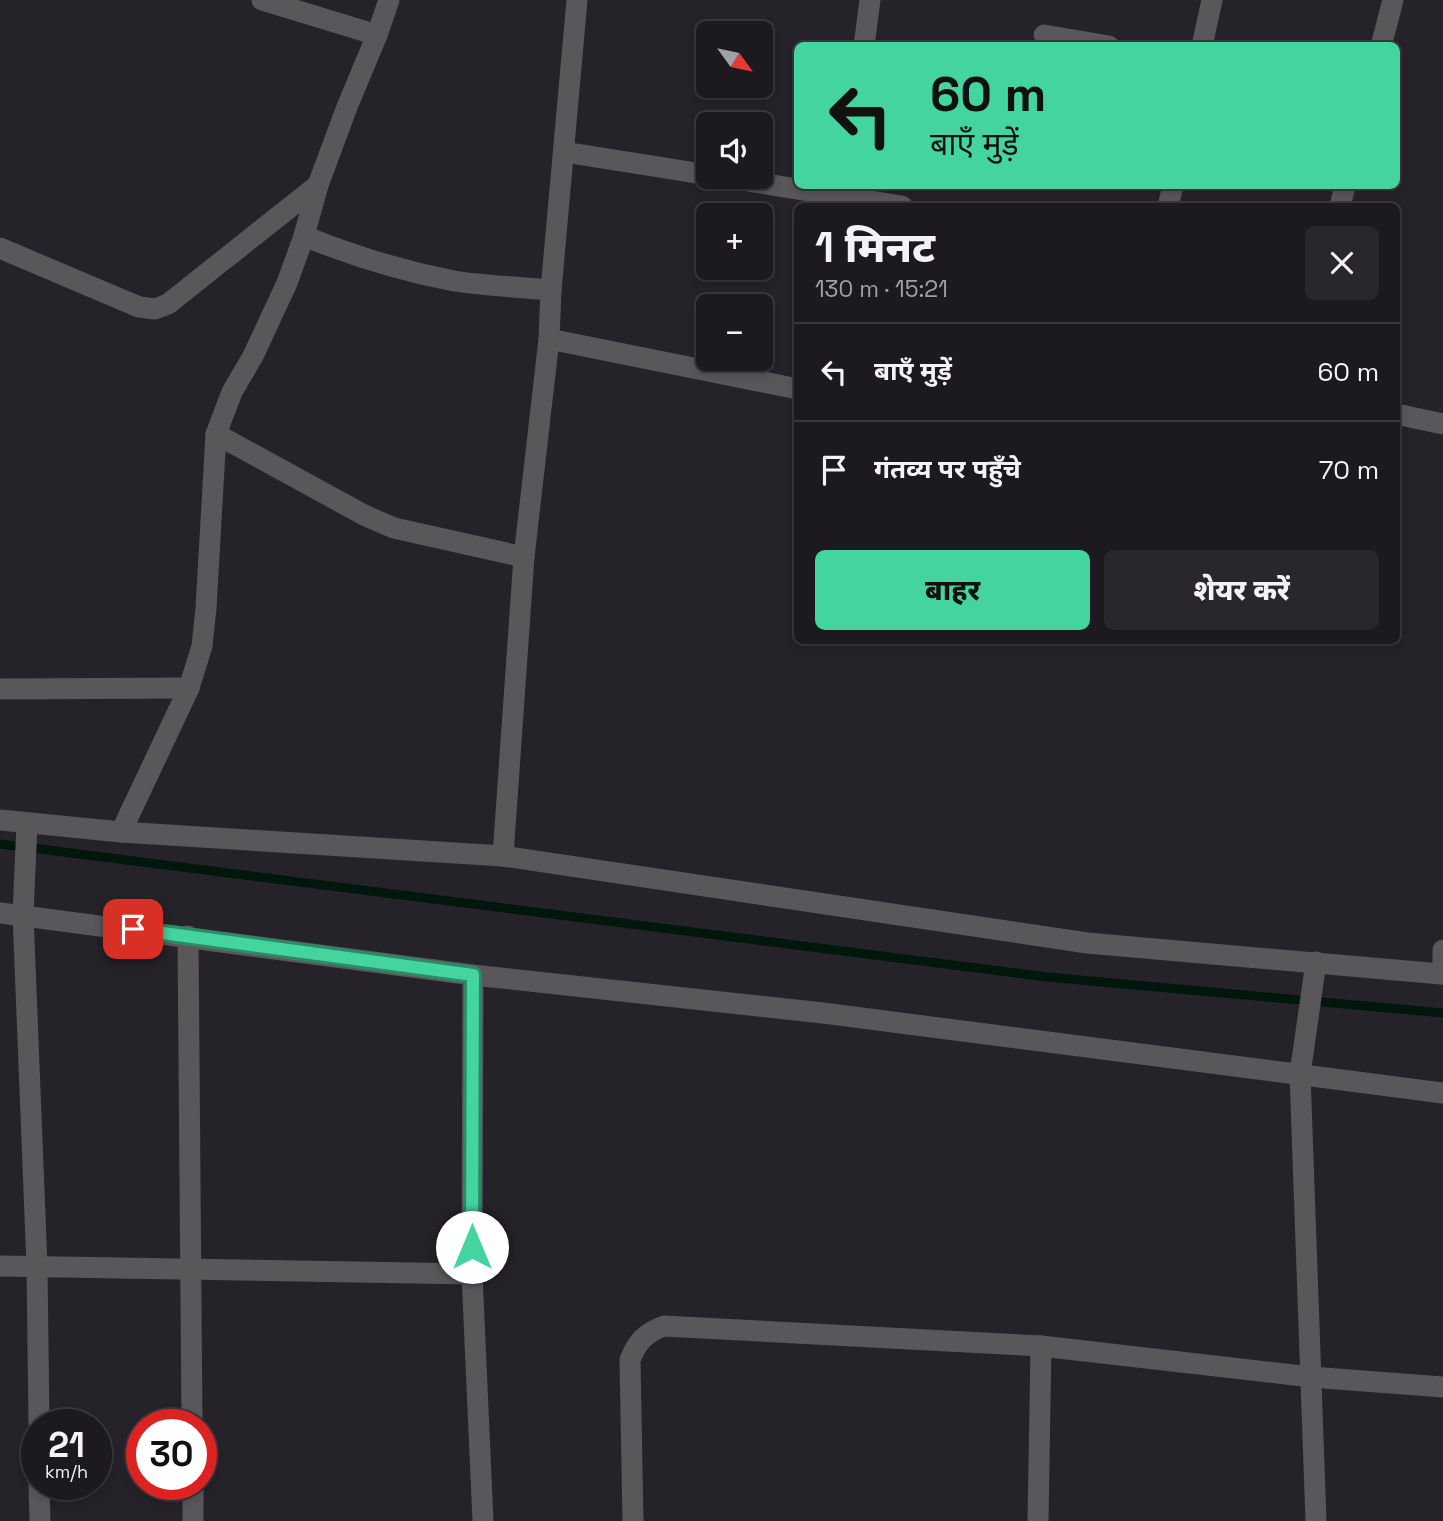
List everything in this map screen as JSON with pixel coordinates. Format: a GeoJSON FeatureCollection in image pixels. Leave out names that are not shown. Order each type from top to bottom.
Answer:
{"type":"FeatureCollection","features":[{"type":"Feature","properties":{"kind":"street"},"geometry":{"type":"LineString","coordinates":[[262,0],[377,35]]}},
{"type":"Feature","properties":{"kind":"street"},"geometry":{"type":"LineString","coordinates":[[121,832],[189,688],[202,646],[216,435],[232,392],[253,356],[287,283],[318,185],[388,0]]}},
{"type":"Feature","properties":{"kind":"street"},"geometry":{"type":"LineString","coordinates":[[503,856],[524,557],[549,339],[577,0]]}},
{"type":"Feature","properties":{"kind":"street"},"geometry":{"type":"LineString","coordinates":[[865,42],[870,0]]}},
{"type":"Feature","properties":{"kind":"street"},"geometry":{"type":"LineString","coordinates":[[1203,42],[1212,0]]}},
{"type":"Feature","properties":{"kind":"street"},"geometry":{"type":"LineString","coordinates":[[1382,42],[1393,0]]}},
{"type":"Feature","properties":{"kind":"street"},"geometry":{"type":"LineString","coordinates":[[1044,35],[1085,42]]}},
{"type":"Feature","properties":{"kind":"street"},"geometry":{"type":"LineString","coordinates":[[564,152],[696,173]]}},
{"type":"Feature","properties":{"kind":"street"},"geometry":{"type":"LineString","coordinates":[[773,183],[794,185]]}},
{"type":"Feature","properties":{"kind":"street"},"geometry":{"type":"LineString","coordinates":[[0,248],[139,307],[155,309],[168,304],[318,185]]}},
{"type":"Feature","properties":{"kind":"street"},"geometry":{"type":"LineString","coordinates":[[828,189],[891,203]]}},
{"type":"Feature","properties":{"kind":"street"},"geometry":{"type":"LineString","coordinates":[[304,236],[400,270],[457,281],[551,290]]}},
{"type":"Feature","properties":{"kind":"street"},"geometry":{"type":"LineString","coordinates":[[549,339],[794,388]]}},
{"type":"Feature","properties":{"kind":"street"},"geometry":{"type":"LineString","coordinates":[[1400,415],[1443,425]]}},
{"type":"Feature","properties":{"kind":"street"},"geometry":{"type":"LineString","coordinates":[[216,435],[364,515],[394,528],[524,557]]}},
{"type":"Feature","properties":{"kind":"street"},"geometry":{"type":"LineString","coordinates":[[0,689],[189,688]]}},
{"type":"Feature","properties":{"kind":"street"},"geometry":{"type":"LineString","coordinates":[[0,820],[26,831],[121,832],[503,856],[1087,943],[1442,974],[1443,950]]}},
{"type":"Feature","properties":{"kind":"street"},"geometry":{"type":"LineString","coordinates":[[26,831],[23,915],[37,1266],[38,1409]]}},
{"type":"Feature","properties":{"kind":"street"},"geometry":{"type":"LineString","coordinates":[[0,912],[473,975],[823,1013],[1443,1093]]}},
{"type":"Feature","properties":{"kind":"street"},"geometry":{"type":"LineString","coordinates":[[188,936],[192,1409]]}},
{"type":"Feature","properties":{"kind":"street"},"geometry":{"type":"LineString","coordinates":[[1315,962],[1300,1074],[1316,1521]]}},
{"type":"Feature","properties":{"kind":"street"},"geometry":{"type":"LineString","coordinates":[[473,975],[472,1274],[483,1521]]}},
{"type":"Feature","properties":{"kind":"street"},"geometry":{"type":"LineString","coordinates":[[0,1266],[472,1274]]}},
{"type":"Feature","properties":{"kind":"street"},"geometry":{"type":"LineString","coordinates":[[633,1521],[630,1360],[636,1345],[648,1332],[664,1326],[1041,1346],[1311,1377],[1443,1387]]}},
{"type":"Feature","properties":{"kind":"street"},"geometry":{"type":"LineString","coordinates":[[1038,1521],[1041,1346]]}},
{"type":"Feature","properties":{"kind":"street"},"geometry":{"type":"LineString","coordinates":[[39,1500],[40,1521]]}},
{"type":"Feature","properties":{"kind":"street"},"geometry":{"type":"LineString","coordinates":[[193,1500],[193,1521]]}},
{"type":"Feature","properties":{"kind":"waterway"},"geometry":{"type":"LineString","coordinates":[[0,844],[1047,977],[1443,1013]]}},
{"type":"Feature","properties":{"kind":"route"},"geometry":{"type":"LineString","coordinates":[[133,929],[473,975],[472,1247]]}}]}
